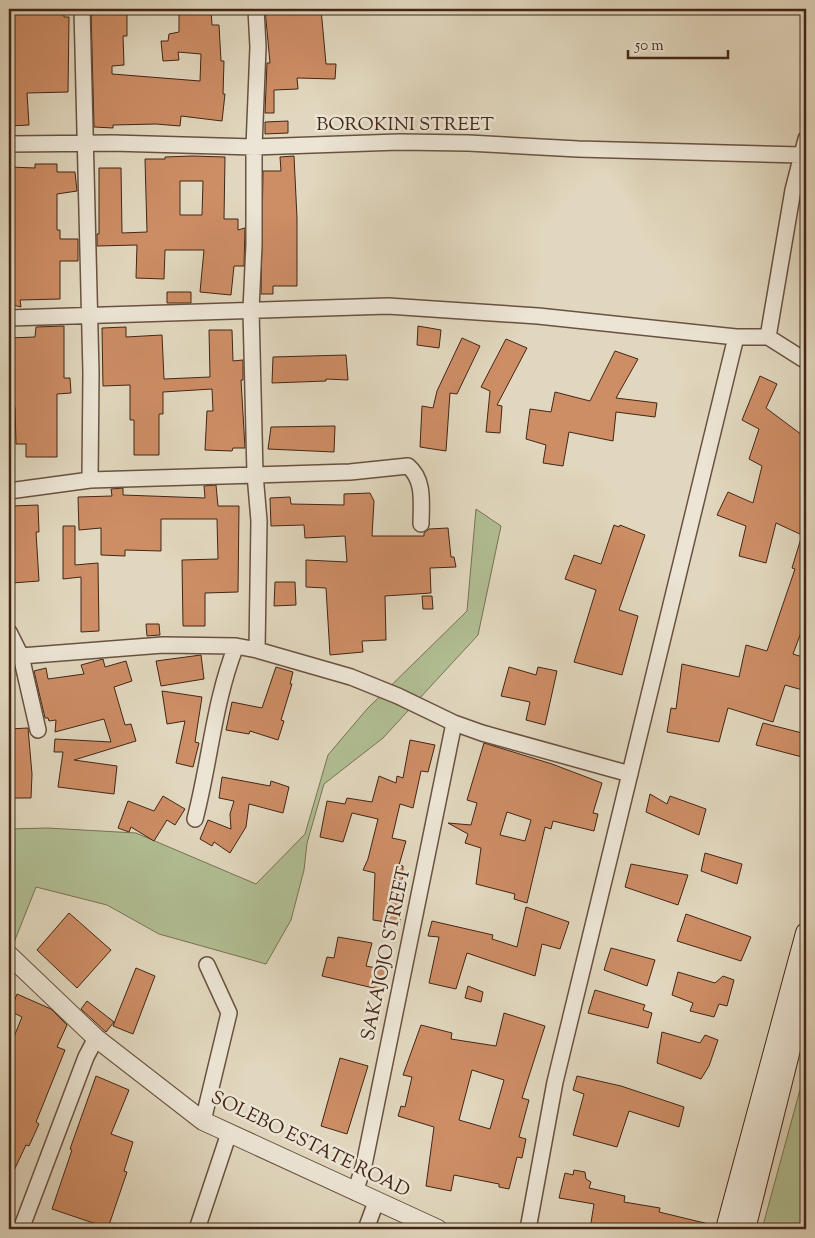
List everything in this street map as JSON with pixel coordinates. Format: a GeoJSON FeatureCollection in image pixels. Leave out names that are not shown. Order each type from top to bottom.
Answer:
{"type":"FeatureCollection","features":[{"type":"Feature","properties":{"kind":"main road"},"geometry":{"type":"LineString","coordinates":[[726,1229],[806,933]]}},
{"type":"Feature","properties":{"kind":"main road"},"geometry":{"type":"LineString","coordinates":[[745,1229],[806,986]]}},
{"type":"Feature","properties":{"kind":"street"},"geometry":{"type":"LineString","coordinates":[[82,9],[90,480]]}},
{"type":"Feature","properties":{"kind":"street"},"geometry":{"type":"LineString","coordinates":[[256,9],[258,47],[254,147],[254,234],[250,310],[255,474],[259,521],[257,650]]}},
{"type":"Feature","properties":{"kind":"street"},"geometry":{"type":"LineString","coordinates":[[768,337],[793,190],[806,139]]}},
{"type":"Feature","properties":{"kind":"street","name":"BOROKINI STREET"},"geometry":{"type":"LineString","coordinates":[[9,144],[85,143],[254,147],[400,142],[801,155]]}},
{"type":"Feature","properties":{"kind":"street"},"geometry":{"type":"LineString","coordinates":[[9,318],[388,306],[538,316],[736,337],[768,337],[806,361]]}},
{"type":"Feature","properties":{"kind":"street"},"geometry":{"type":"LineString","coordinates":[[528,1229],[555,1082],[736,337]]}},
{"type":"Feature","properties":{"kind":"street"},"geometry":{"type":"LineString","coordinates":[[9,491],[90,480],[350,472],[408,466],[415,472],[420,483],[422,524]]}},
{"type":"Feature","properties":{"kind":"street"},"geometry":{"type":"LineString","coordinates":[[9,632],[20,656],[38,730]]}},
{"type":"Feature","properties":{"kind":"street"},"geometry":{"type":"LineString","coordinates":[[20,656],[162,645],[236,646],[257,650],[351,677],[398,696],[454,723],[630,774]]}},
{"type":"Feature","properties":{"kind":"street"},"geometry":{"type":"LineString","coordinates":[[195,819],[206,780],[225,674],[236,646]]}},
{"type":"Feature","properties":{"kind":"street","name":"SAKAJOJO STREET"},"geometry":{"type":"LineString","coordinates":[[355,1192],[364,1165],[454,723]]}},
{"type":"Feature","properties":{"kind":"street","name":"SOLEBO ESTATE ROAD"},"geometry":{"type":"LineString","coordinates":[[9,955],[96,1038],[204,1121],[438,1229]]}},
{"type":"Feature","properties":{"kind":"street"},"geometry":{"type":"LineString","coordinates":[[204,1121],[229,1013],[207,966]]}},
{"type":"Feature","properties":{"kind":"street"},"geometry":{"type":"LineString","coordinates":[[21,1229],[86,1057],[96,1038]]}},
{"type":"Feature","properties":{"kind":"street"},"geometry":{"type":"LineString","coordinates":[[197,1229],[228,1133]]}},
{"type":"Feature","properties":{"kind":"street"},"geometry":{"type":"LineString","coordinates":[[366,1229],[376,1202]]}},
{"type":"Feature","properties":{"kind":"green space"},"geometry":{"type":"Polygon","coordinates":[[[476,509],[501,526],[478,635],[383,738],[324,784],[307,843],[304,870],[291,920],[266,964],[159,934],[107,905],[36,887],[9,955],[9,829],[47,828],[136,833],[256,884],[305,834],[328,755],[367,709],[467,611],[476,509]]]}},
{"type":"Feature","properties":{"kind":"green space"},"geometry":{"type":"Polygon","coordinates":[[[803,1079],[806,1081],[806,1229],[762,1229],[803,1079]]]}},
{"type":"Feature","properties":{"kind":"building"},"geometry":{"type":"Polygon","coordinates":[[[9,9],[64,9],[64,17],[69,17],[68,92],[27,93],[29,125],[9,126],[9,9]]]}},
{"type":"Feature","properties":{"kind":"building"},"geometry":{"type":"Polygon","coordinates":[[[91,9],[127,9],[127,36],[123,36],[124,65],[112,66],[112,74],[200,81],[201,54],[178,52],[179,60],[163,61],[161,41],[168,41],[169,34],[179,32],[179,9],[211,9],[212,25],[219,25],[221,61],[224,61],[223,94],[225,94],[222,121],[181,116],[180,126],[156,124],[113,125],[113,128],[94,127],[91,9]]]}},
{"type":"Feature","properties":{"kind":"building"},"geometry":{"type":"Polygon","coordinates":[[[265,9],[321,9],[326,64],[336,64],[335,79],[297,78],[298,89],[274,90],[274,113],[265,113],[267,63],[270,63],[265,9]]]}},
{"type":"Feature","properties":{"kind":"building"},"geometry":{"type":"Polygon","coordinates":[[[288,121],[288,133],[265,134],[265,122],[288,121]]]}},
{"type":"Feature","properties":{"kind":"building"},"geometry":{"type":"Polygon","coordinates":[[[294,156],[297,218],[297,286],[273,286],[273,294],[261,294],[263,171],[281,171],[280,157],[294,156]]]}},
{"type":"Feature","properties":{"kind":"building"},"geometry":{"type":"Polygon","coordinates":[[[165,157],[225,157],[224,219],[238,219],[238,230],[245,228],[244,266],[234,266],[231,295],[200,292],[204,250],[165,250],[164,279],[136,278],[137,245],[97,246],[97,234],[99,234],[99,168],[121,168],[122,233],[147,232],[145,159],[165,159],[165,157]],[[180,181],[180,215],[202,215],[203,181],[180,181]]]}},
{"type":"Feature","properties":{"kind":"building"},"geometry":{"type":"Polygon","coordinates":[[[35,164],[57,164],[57,172],[75,172],[77,191],[57,194],[57,230],[60,230],[60,239],[78,239],[78,261],[60,261],[60,299],[20,300],[21,307],[9,304],[9,167],[35,168],[35,164]]]}},
{"type":"Feature","properties":{"kind":"building"},"geometry":{"type":"Polygon","coordinates":[[[167,292],[191,292],[191,303],[167,303],[167,292]]]}},
{"type":"Feature","properties":{"kind":"building"},"geometry":{"type":"Polygon","coordinates":[[[64,326],[64,378],[70,378],[71,393],[57,394],[57,457],[26,457],[26,444],[16,444],[15,407],[9,408],[9,338],[35,337],[36,327],[64,326]]]}},
{"type":"Feature","properties":{"kind":"building"},"geometry":{"type":"Polygon","coordinates":[[[418,326],[441,330],[439,348],[417,345],[418,326]]]}},
{"type":"Feature","properties":{"kind":"building"},"geometry":{"type":"Polygon","coordinates":[[[126,327],[126,337],[162,335],[164,379],[210,377],[209,330],[232,330],[233,361],[243,360],[243,380],[241,380],[245,448],[233,448],[232,451],[205,450],[207,411],[213,411],[212,389],[163,392],[163,414],[159,414],[159,455],[134,455],[134,420],[130,420],[130,385],[103,386],[102,328],[126,327]]]}},
{"type":"Feature","properties":{"kind":"building"},"geometry":{"type":"Polygon","coordinates":[[[462,338],[480,346],[457,394],[450,393],[446,451],[420,447],[422,406],[433,408],[437,391],[462,338]]]}},
{"type":"Feature","properties":{"kind":"building"},"geometry":{"type":"Polygon","coordinates":[[[506,339],[527,348],[497,405],[502,406],[500,433],[486,432],[490,391],[481,387],[506,339]]]}},
{"type":"Feature","properties":{"kind":"building"},"geometry":{"type":"Polygon","coordinates":[[[615,351],[638,359],[616,398],[657,403],[655,417],[616,412],[613,441],[569,432],[563,466],[543,463],[546,445],[526,439],[530,409],[551,412],[555,392],[590,401],[615,351]]]}},
{"type":"Feature","properties":{"kind":"building"},"geometry":{"type":"Polygon","coordinates":[[[346,355],[348,380],[326,379],[326,381],[272,383],[273,357],[346,355]]]}},
{"type":"Feature","properties":{"kind":"building"},"geometry":{"type":"Polygon","coordinates":[[[760,376],[777,384],[766,408],[806,438],[806,619],[793,654],[806,658],[806,691],[785,685],[773,722],[728,708],[719,742],[667,732],[671,708],[676,709],[682,664],[739,677],[746,645],[767,651],[795,569],[792,568],[802,535],[776,523],[766,563],[739,556],[746,526],[717,515],[728,492],[753,503],[762,466],[749,459],[759,429],[742,420],[760,376]]]}},
{"type":"Feature","properties":{"kind":"building"},"geometry":{"type":"Polygon","coordinates":[[[335,426],[334,452],[268,449],[271,427],[335,426]]]}},
{"type":"Feature","properties":{"kind":"building"},"geometry":{"type":"Polygon","coordinates":[[[216,485],[218,506],[239,506],[238,592],[205,593],[205,626],[183,626],[182,560],[218,559],[217,519],[161,519],[161,551],[125,550],[125,556],[101,555],[101,528],[79,530],[78,497],[112,496],[111,489],[123,488],[123,495],[205,498],[204,486],[216,485]]]}},
{"type":"Feature","properties":{"kind":"building"},"geometry":{"type":"Polygon","coordinates":[[[370,493],[374,501],[372,536],[424,536],[424,533],[429,529],[448,528],[451,557],[454,557],[456,567],[430,568],[431,593],[385,596],[386,640],[362,641],[363,652],[330,655],[326,588],[306,587],[306,560],[347,562],[345,536],[305,538],[304,525],[271,526],[270,498],[290,497],[291,504],[344,505],[344,494],[370,493]]]}},
{"type":"Feature","properties":{"kind":"building"},"geometry":{"type":"Polygon","coordinates":[[[38,505],[39,532],[36,532],[39,581],[12,583],[12,506],[38,505]]]}},
{"type":"Feature","properties":{"kind":"building"},"geometry":{"type":"Polygon","coordinates":[[[614,525],[619,527],[620,525],[645,535],[619,610],[638,616],[622,675],[574,662],[596,590],[565,579],[574,555],[601,564],[614,525]]]}},
{"type":"Feature","properties":{"kind":"building"},"geometry":{"type":"Polygon","coordinates":[[[63,526],[75,526],[75,565],[98,563],[99,631],[81,632],[81,577],[63,579],[63,526]]]}},
{"type":"Feature","properties":{"kind":"building"},"geometry":{"type":"Polygon","coordinates":[[[275,582],[295,582],[296,605],[274,606],[275,582]]]}},
{"type":"Feature","properties":{"kind":"building"},"geometry":{"type":"Polygon","coordinates":[[[422,596],[432,596],[433,609],[423,609],[422,596]]]}},
{"type":"Feature","properties":{"kind":"building"},"geometry":{"type":"Polygon","coordinates":[[[146,624],[159,624],[160,635],[147,636],[146,624]]]}},
{"type":"Feature","properties":{"kind":"building"},"geometry":{"type":"Polygon","coordinates":[[[201,655],[204,679],[161,686],[156,661],[201,655]]]}},
{"type":"Feature","properties":{"kind":"building"},"geometry":{"type":"Polygon","coordinates":[[[103,659],[105,667],[126,661],[132,681],[114,687],[125,725],[131,724],[136,741],[74,760],[117,766],[114,794],[58,787],[63,752],[54,752],[55,739],[111,742],[104,719],[55,732],[56,720],[49,721],[48,718],[45,718],[34,671],[46,668],[48,679],[84,674],[81,665],[103,659]]]}},
{"type":"Feature","properties":{"kind":"building"},"geometry":{"type":"Polygon","coordinates":[[[276,667],[293,672],[290,684],[292,684],[281,720],[284,721],[278,740],[250,731],[249,734],[226,730],[232,702],[262,708],[276,667]]]}},
{"type":"Feature","properties":{"kind":"building"},"geometry":{"type":"Polygon","coordinates":[[[509,667],[536,675],[538,667],[557,671],[545,725],[526,720],[530,702],[501,696],[509,667]]]}},
{"type":"Feature","properties":{"kind":"building"},"geometry":{"type":"Polygon","coordinates":[[[162,691],[202,697],[195,742],[199,743],[193,767],[176,763],[185,721],[167,724],[162,691]]]}},
{"type":"Feature","properties":{"kind":"building"},"geometry":{"type":"Polygon","coordinates":[[[763,723],[806,734],[806,758],[756,745],[763,723]]]}},
{"type":"Feature","properties":{"kind":"building"},"geometry":{"type":"Polygon","coordinates":[[[28,728],[32,774],[31,798],[9,798],[9,729],[28,728]]]}},
{"type":"Feature","properties":{"kind":"building"},"geometry":{"type":"Polygon","coordinates":[[[410,740],[435,745],[428,772],[421,771],[413,808],[400,804],[392,838],[406,841],[399,865],[403,866],[400,924],[373,920],[375,873],[363,870],[368,859],[378,819],[352,813],[343,842],[320,837],[327,801],[345,804],[347,798],[372,802],[379,776],[396,783],[397,776],[403,778],[410,740]]]}},
{"type":"Feature","properties":{"kind":"building"},"geometry":{"type":"Polygon","coordinates":[[[484,743],[552,764],[602,783],[593,813],[598,814],[594,831],[553,821],[551,829],[545,827],[527,903],[514,899],[515,894],[476,884],[481,848],[465,843],[468,834],[448,823],[471,825],[477,803],[467,800],[484,743]],[[507,812],[500,835],[525,841],[531,820],[507,812]]]}},
{"type":"Feature","properties":{"kind":"building"},"geometry":{"type":"Polygon","coordinates":[[[222,777],[270,786],[271,781],[289,787],[283,813],[249,804],[246,827],[230,853],[214,842],[212,846],[200,839],[208,820],[231,829],[230,814],[234,801],[219,798],[222,777]]]}},
{"type":"Feature","properties":{"kind":"building"},"geometry":{"type":"Polygon","coordinates":[[[650,794],[667,804],[670,796],[706,809],[699,835],[646,812],[650,794]]]}},
{"type":"Feature","properties":{"kind":"building"},"geometry":{"type":"Polygon","coordinates":[[[163,796],[185,809],[175,825],[167,820],[154,841],[131,827],[129,832],[118,828],[128,801],[154,811],[163,796]]]}},
{"type":"Feature","properties":{"kind":"building"},"geometry":{"type":"Polygon","coordinates":[[[705,853],[742,864],[737,884],[701,871],[705,853]]]}},
{"type":"Feature","properties":{"kind":"building"},"geometry":{"type":"Polygon","coordinates":[[[631,864],[688,875],[678,905],[625,887],[631,864]]]}},
{"type":"Feature","properties":{"kind":"building"},"geometry":{"type":"Polygon","coordinates":[[[526,907],[569,922],[560,949],[542,944],[535,976],[467,953],[456,989],[429,983],[439,937],[428,936],[432,921],[493,935],[492,939],[517,947],[526,907]]]}},
{"type":"Feature","properties":{"kind":"building"},"geometry":{"type":"Polygon","coordinates":[[[69,913],[111,950],[77,988],[37,950],[69,913]]]}},
{"type":"Feature","properties":{"kind":"building"},"geometry":{"type":"Polygon","coordinates":[[[686,914],[751,937],[741,961],[677,941],[686,914]]]}},
{"type":"Feature","properties":{"kind":"building"},"geometry":{"type":"Polygon","coordinates":[[[338,937],[372,943],[366,966],[386,970],[382,990],[322,976],[327,957],[334,958],[338,937]]]}},
{"type":"Feature","properties":{"kind":"building"},"geometry":{"type":"Polygon","coordinates":[[[611,948],[655,960],[647,986],[604,970],[611,948]]]}},
{"type":"Feature","properties":{"kind":"building"},"geometry":{"type":"Polygon","coordinates":[[[136,968],[155,976],[133,1034],[113,1026],[136,968]]]}},
{"type":"Feature","properties":{"kind":"building"},"geometry":{"type":"Polygon","coordinates":[[[678,972],[715,983],[723,976],[734,980],[727,1006],[719,1004],[714,1017],[690,1011],[693,1003],[672,995],[678,972]]]}},
{"type":"Feature","properties":{"kind":"building"},"geometry":{"type":"Polygon","coordinates":[[[468,986],[483,992],[481,1002],[465,998],[468,986]]]}},
{"type":"Feature","properties":{"kind":"building"},"geometry":{"type":"Polygon","coordinates":[[[595,990],[645,1005],[643,1010],[652,1013],[648,1028],[588,1013],[595,990]]]}},
{"type":"Feature","properties":{"kind":"building"},"geometry":{"type":"Polygon","coordinates":[[[17,994],[51,1009],[67,1025],[57,1047],[65,1050],[36,1122],[39,1124],[29,1146],[26,1145],[9,1181],[9,1049],[22,1017],[10,1011],[17,994]]]}},
{"type":"Feature","properties":{"kind":"building"},"geometry":{"type":"Polygon","coordinates":[[[87,1001],[114,1022],[106,1032],[81,1009],[87,1001]]]}},
{"type":"Feature","properties":{"kind":"building"},"geometry":{"type":"Polygon","coordinates":[[[504,1013],[545,1026],[522,1098],[529,1100],[519,1137],[526,1139],[522,1158],[517,1157],[509,1189],[499,1187],[499,1184],[454,1175],[451,1191],[426,1186],[434,1127],[398,1116],[401,1106],[405,1107],[412,1077],[403,1075],[421,1025],[452,1033],[451,1039],[496,1046],[504,1013]],[[472,1070],[459,1120],[490,1129],[504,1080],[472,1070]]]}},
{"type":"Feature","properties":{"kind":"building"},"geometry":{"type":"Polygon","coordinates":[[[662,1032],[700,1043],[705,1035],[718,1040],[709,1066],[701,1079],[657,1063],[662,1032]]]}},
{"type":"Feature","properties":{"kind":"building"},"geometry":{"type":"Polygon","coordinates":[[[340,1058],[368,1066],[347,1134],[321,1126],[340,1058]]]}},
{"type":"Feature","properties":{"kind":"building"},"geometry":{"type":"Polygon","coordinates":[[[96,1076],[129,1090],[111,1134],[133,1142],[124,1171],[127,1172],[108,1228],[52,1209],[72,1150],[70,1149],[96,1076]]]}},
{"type":"Feature","properties":{"kind":"building"},"geometry":{"type":"Polygon","coordinates":[[[577,1076],[621,1086],[684,1107],[679,1127],[629,1111],[617,1147],[573,1135],[584,1094],[573,1090],[577,1076]]]}},
{"type":"Feature","properties":{"kind":"building"},"geometry":{"type":"Polygon","coordinates":[[[574,1170],[585,1172],[586,1179],[591,1182],[589,1188],[625,1196],[624,1202],[660,1208],[659,1212],[713,1225],[713,1229],[651,1229],[637,1226],[637,1229],[590,1229],[594,1204],[559,1198],[565,1173],[573,1175],[574,1170]]]}}]}
